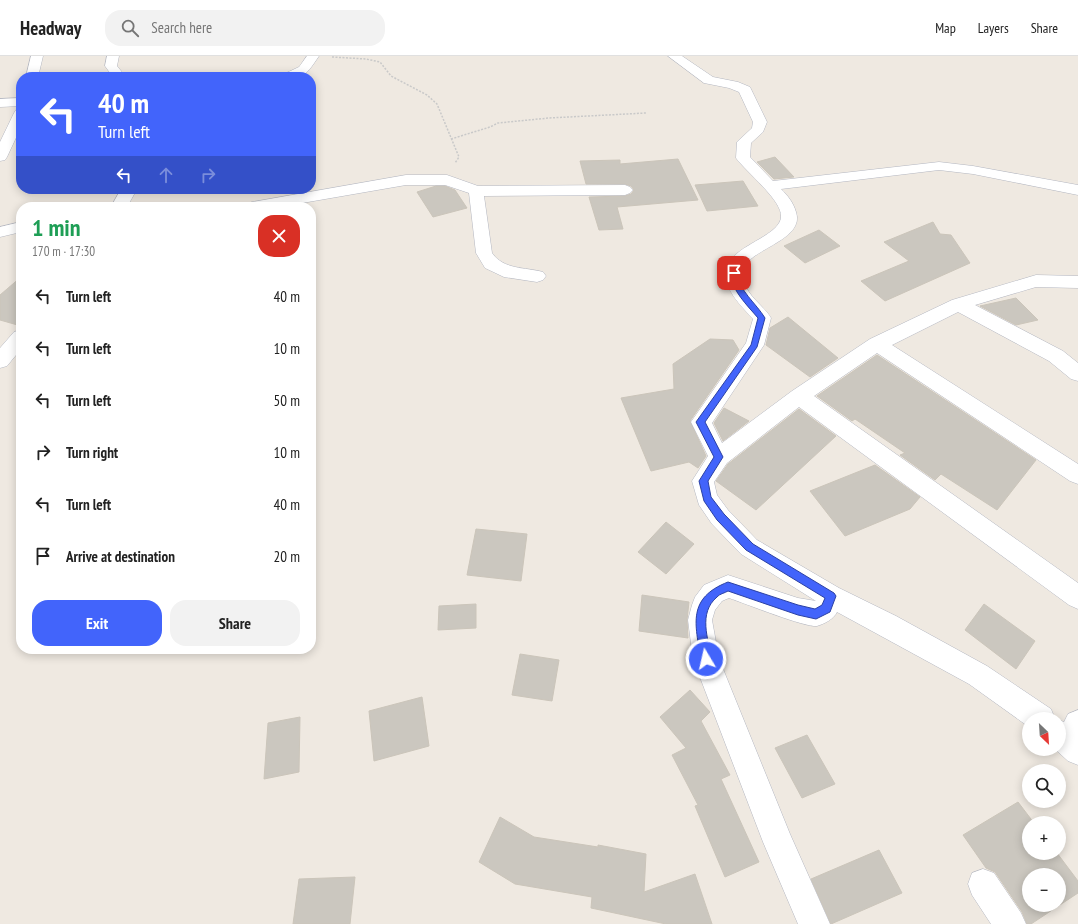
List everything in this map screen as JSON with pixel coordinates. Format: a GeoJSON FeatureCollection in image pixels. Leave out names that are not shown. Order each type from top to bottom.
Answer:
{"type":"FeatureCollection","features":[{"type":"Feature","properties":{"kind":"street"},"geometry":{"type":"LineString","coordinates":[[33,72],[38,56]]}},
{"type":"Feature","properties":{"kind":"street"},"geometry":{"type":"LineString","coordinates":[[113,56],[111,66],[116,72]]}},
{"type":"Feature","properties":{"kind":"street"},"geometry":{"type":"LineString","coordinates":[[299,72],[303,70],[313,56]]}},
{"type":"Feature","properties":{"kind":"street"},"geometry":{"type":"LineString","coordinates":[[674,56],[709,80],[734,85],[745,90],[753,110],[760,122],[758,129],[744,142],[743,158],[785,203],[789,214],[785,230],[776,237],[745,254],[738,263],[734,273],[738,289],[762,318],[755,345],[701,422],[718,457]]}},
{"type":"Feature","properties":{"kind":"street"},"geometry":{"type":"LineString","coordinates":[[0,103],[16,102]]}},
{"type":"Feature","properties":{"kind":"street"},"geometry":{"type":"LineString","coordinates":[[1,152],[16,123]]}},
{"type":"Feature","properties":{"kind":"street"},"geometry":{"type":"LineString","coordinates":[[769,186],[939,166],[973,170],[1078,190]]}},
{"type":"Feature","properties":{"kind":"street"},"geometry":{"type":"LineString","coordinates":[[281,202],[406,180],[447,180],[476,191],[625,190]]}},
{"type":"Feature","properties":{"kind":"street"},"geometry":{"type":"LineString","coordinates":[[476,191],[484,252],[492,264],[504,271],[537,276]]}},
{"type":"Feature","properties":{"kind":"street"},"geometry":{"type":"LineString","coordinates":[[0,232],[16,228]]}},
{"type":"Feature","properties":{"kind":"street"},"geometry":{"type":"LineString","coordinates":[[1032,712],[978,675],[830,596],[749,547],[720,517],[707,498],[703,481],[718,457],[799,396],[877,344],[958,304],[1036,281],[1078,282]]}},
{"type":"Feature","properties":{"kind":"street"},"geometry":{"type":"LineString","coordinates":[[958,304],[1056,356],[1078,374]]}},
{"type":"Feature","properties":{"kind":"street"},"geometry":{"type":"LineString","coordinates":[[0,361],[16,343]]}},
{"type":"Feature","properties":{"kind":"street"},"geometry":{"type":"LineString","coordinates":[[877,344],[1078,475]]}},
{"type":"Feature","properties":{"kind":"street"},"geometry":{"type":"LineString","coordinates":[[799,396],[1078,597]]}},
{"type":"Feature","properties":{"kind":"street"},"geometry":{"type":"LineString","coordinates":[[814,924],[778,842],[706,659],[700,620],[704,606],[713,593],[728,586],[798,610],[816,614],[826,608],[830,596]]}},
{"type":"Feature","properties":{"kind":"street"},"geometry":{"type":"LineString","coordinates":[[983,884],[1010,924]]}},
{"type":"Feature","properties":{"kind":"path"},"geometry":{"type":"LineString","coordinates":[[313,56],[366,59],[380,62],[390,76],[428,95],[437,104],[458,157],[447,180]]}},
{"type":"Feature","properties":{"kind":"path"},"geometry":{"type":"LineString","coordinates":[[451,138],[490,128],[498,123],[549,118],[646,113]]}},
{"type":"Feature","properties":{"kind":"building"},"geometry":{"type":"Polygon","coordinates":[[[775,157],[794,177],[774,179],[757,162],[775,157]]]}},
{"type":"Feature","properties":{"kind":"building"},"geometry":{"type":"Polygon","coordinates":[[[678,159],[698,200],[617,207],[623,229],[599,230],[589,197],[625,196],[631,194],[634,190],[631,186],[625,184],[586,184],[580,161],[620,160],[620,164],[678,159]]]}},
{"type":"Feature","properties":{"kind":"building"},"geometry":{"type":"Polygon","coordinates":[[[743,181],[758,206],[707,211],[695,185],[743,181]]]}},
{"type":"Feature","properties":{"kind":"building"},"geometry":{"type":"Polygon","coordinates":[[[436,186],[445,186],[455,190],[467,208],[433,217],[417,192],[436,186]]]}},
{"type":"Feature","properties":{"kind":"building"},"geometry":{"type":"Polygon","coordinates":[[[933,222],[940,234],[951,235],[970,263],[885,301],[861,281],[909,261],[884,242],[933,222]]]}},
{"type":"Feature","properties":{"kind":"building"},"geometry":{"type":"Polygon","coordinates":[[[819,230],[840,246],[805,263],[784,246],[819,230]]]}},
{"type":"Feature","properties":{"kind":"building"},"geometry":{"type":"Polygon","coordinates":[[[16,281],[16,325],[0,320],[0,295],[16,281]]]}},
{"type":"Feature","properties":{"kind":"building"},"geometry":{"type":"Polygon","coordinates":[[[1016,298],[1038,320],[1016,325],[980,306],[1016,298]]]}},
{"type":"Feature","properties":{"kind":"building"},"geometry":{"type":"Polygon","coordinates":[[[788,317],[838,358],[810,377],[766,345],[770,328],[788,317]]]}},
{"type":"Feature","properties":{"kind":"building"},"geometry":{"type":"Polygon","coordinates":[[[710,339],[733,340],[739,350],[690,421],[706,456],[698,468],[689,462],[651,471],[621,398],[674,389],[673,364],[710,339]]]}},
{"type":"Feature","properties":{"kind":"building"},"geometry":{"type":"Polygon","coordinates":[[[877,355],[1036,460],[997,510],[941,474],[935,480],[900,455],[905,453],[855,419],[852,421],[817,396],[877,355]]]}},
{"type":"Feature","properties":{"kind":"building"},"geometry":{"type":"Polygon","coordinates":[[[724,408],[749,421],[723,441],[714,423],[724,408]]]}},
{"type":"Feature","properties":{"kind":"building"},"geometry":{"type":"Polygon","coordinates":[[[799,409],[836,436],[756,510],[716,481],[728,464],[799,409]]]}},
{"type":"Feature","properties":{"kind":"building"},"geometry":{"type":"Polygon","coordinates":[[[875,465],[920,497],[910,509],[845,536],[810,491],[875,465]]]}},
{"type":"Feature","properties":{"kind":"building"},"geometry":{"type":"Polygon","coordinates":[[[666,522],[694,544],[666,574],[638,552],[666,522]]]}},
{"type":"Feature","properties":{"kind":"building"},"geometry":{"type":"Polygon","coordinates":[[[476,529],[527,534],[521,581],[467,575],[476,529]]]}},
{"type":"Feature","properties":{"kind":"building"},"geometry":{"type":"Polygon","coordinates":[[[642,595],[689,602],[687,620],[688,638],[639,631],[642,595]]]}},
{"type":"Feature","properties":{"kind":"building"},"geometry":{"type":"Polygon","coordinates":[[[476,604],[476,628],[438,630],[439,606],[476,604]]]}},
{"type":"Feature","properties":{"kind":"building"},"geometry":{"type":"Polygon","coordinates":[[[984,604],[1035,641],[1016,669],[965,630],[984,604]]]}},
{"type":"Feature","properties":{"kind":"building"},"geometry":{"type":"Polygon","coordinates":[[[520,654],[559,660],[552,701],[512,695],[520,654]]]}},
{"type":"Feature","properties":{"kind":"building"},"geometry":{"type":"Polygon","coordinates":[[[690,690],[710,712],[701,721],[730,775],[721,779],[759,862],[725,877],[695,806],[698,805],[672,755],[686,748],[660,717],[690,690]]]}},
{"type":"Feature","properties":{"kind":"building"},"geometry":{"type":"Polygon","coordinates":[[[422,697],[429,746],[374,761],[369,711],[422,697]]]}},
{"type":"Feature","properties":{"kind":"building"},"geometry":{"type":"Polygon","coordinates":[[[300,717],[299,772],[264,779],[268,723],[300,717]]]}},
{"type":"Feature","properties":{"kind":"building"},"geometry":{"type":"Polygon","coordinates":[[[807,735],[835,784],[802,798],[775,748],[807,735]]]}},
{"type":"Feature","properties":{"kind":"building"},"geometry":{"type":"Polygon","coordinates":[[[1018,802],[1029,816],[1022,816],[1022,860],[1062,860],[1078,881],[1078,893],[1066,901],[1066,868],[1022,868],[1022,912],[995,872],[986,868],[963,835],[1018,802]]]}},
{"type":"Feature","properties":{"kind":"building"},"geometry":{"type":"Polygon","coordinates":[[[500,817],[534,837],[598,847],[598,845],[646,854],[644,892],[695,874],[712,924],[666,924],[591,908],[592,897],[515,884],[479,862],[500,817]]]}},
{"type":"Feature","properties":{"kind":"building"},"geometry":{"type":"Polygon","coordinates":[[[879,850],[902,893],[831,924],[811,879],[879,850]]]}},
{"type":"Feature","properties":{"kind":"building"},"geometry":{"type":"Polygon","coordinates":[[[355,877],[350,924],[293,924],[299,879],[355,877]]]}},
{"type":"Feature","properties":{"kind":"building"},"geometry":{"type":"Polygon","coordinates":[[[1022,912],[1049,912],[1031,924],[1027,924],[1022,912]]]}},
{"type":"Feature","properties":{"kind":"route"},"geometry":{"type":"LineString","coordinates":[[706,659],[700,620],[704,606],[713,593],[728,586],[798,610],[816,614],[826,608],[830,596],[749,547],[720,517],[707,498],[703,481],[718,457],[701,422],[755,345],[762,318],[738,289],[734,273]]}}]}
